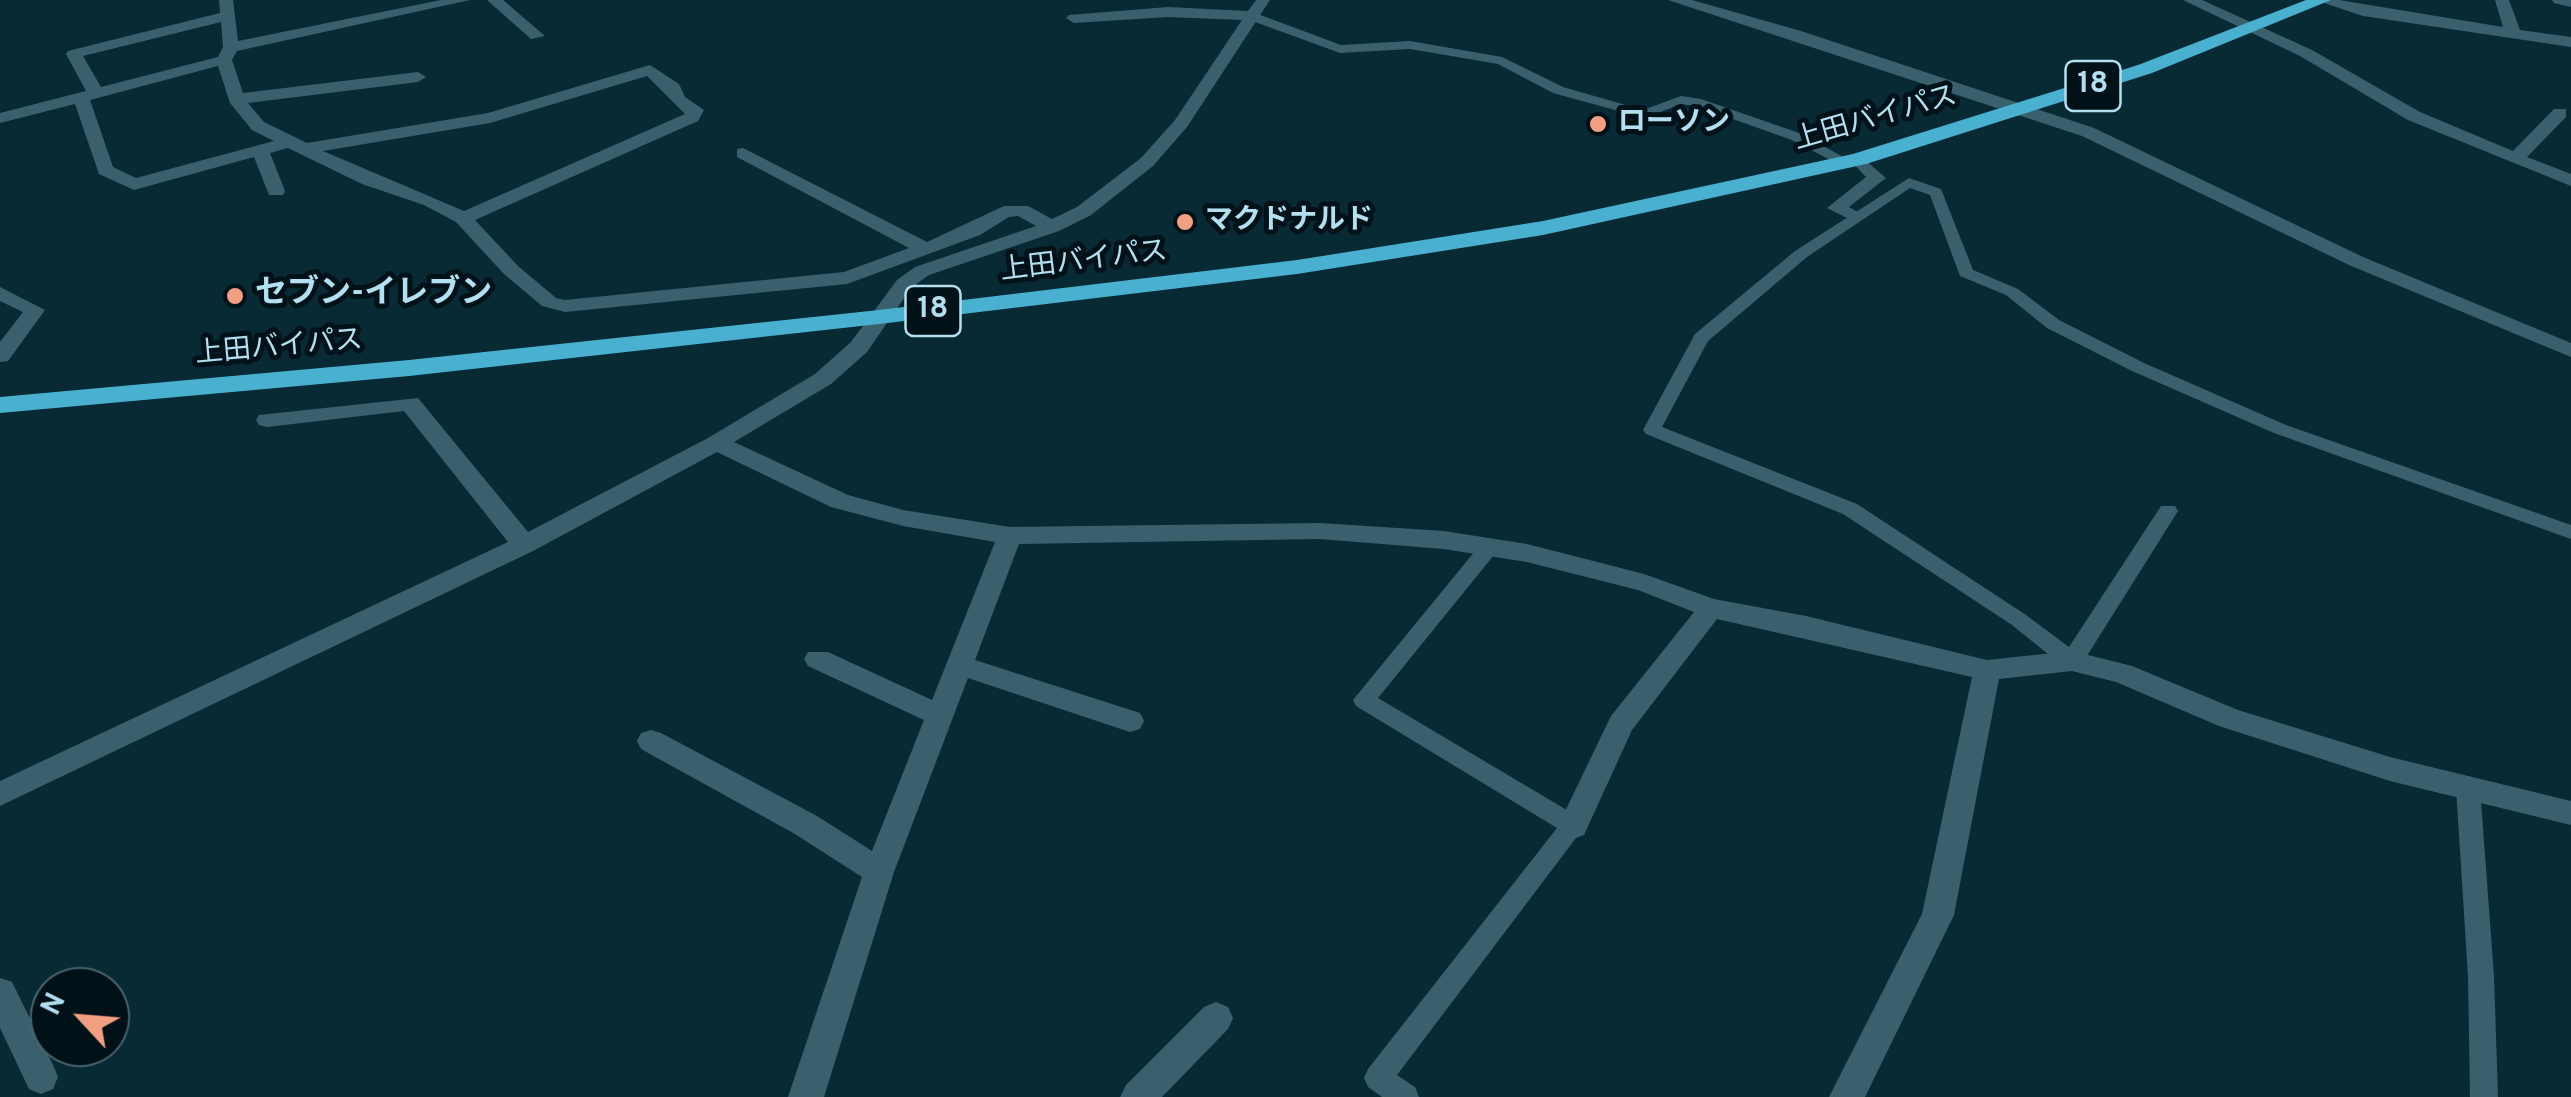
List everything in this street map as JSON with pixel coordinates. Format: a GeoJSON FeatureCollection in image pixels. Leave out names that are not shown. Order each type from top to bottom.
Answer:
{"type":"FeatureCollection","features":[{"type":"Feature","properties":{"kind":"highway","name":"上田バイパス"},"geometry":{"type":"LineString","coordinates":[[0,405],[416,367],[880,317],[1423,248],[1650,207],[1852,161],[2018,111],[2322,0]]}},
{"type":"Feature","properties":{"kind":"street"},"geometry":{"type":"LineString","coordinates":[[0,118],[402,6],[463,0]]}},
{"type":"Feature","properties":{"kind":"street"},"geometry":{"type":"LineString","coordinates":[[494,0],[537,36]]}},
{"type":"Feature","properties":{"kind":"street"},"geometry":{"type":"LineString","coordinates":[[1164,0],[1185,12]]}},
{"type":"Feature","properties":{"kind":"street"},"geometry":{"type":"LineString","coordinates":[[0,794],[524,545],[716,444],[847,360],[904,284],[922,271],[1052,227],[1113,191],[1158,152],[1263,0]]}},
{"type":"Feature","properties":{"kind":"street"},"geometry":{"type":"LineString","coordinates":[[1675,0],[1795,34],[2088,132],[2356,261],[2571,351]]}},
{"type":"Feature","properties":{"kind":"street"},"geometry":{"type":"LineString","coordinates":[[2190,0],[2256,27],[2414,116],[2571,180]]}},
{"type":"Feature","properties":{"kind":"street"},"geometry":{"type":"LineString","coordinates":[[2322,0],[2363,11],[2571,42]]}},
{"type":"Feature","properties":{"kind":"street"},"geometry":{"type":"LineString","coordinates":[[2502,0],[2514,33]]}},
{"type":"Feature","properties":{"kind":"street"},"geometry":{"type":"LineString","coordinates":[[2559,0],[2571,2]]}},
{"type":"Feature","properties":{"kind":"street"},"geometry":{"type":"LineString","coordinates":[[464,218],[692,117],[696,110],[678,100],[672,88],[650,70],[490,118],[296,146],[260,149],[134,184],[105,170],[89,95],[74,54],[227,8],[228,54],[236,99],[258,126],[296,146],[464,218],[511,270],[548,302],[565,306],[847,278],[973,231],[1004,212],[1021,210],[1052,227]]}},
{"type":"Feature","properties":{"kind":"street"},"geometry":{"type":"LineString","coordinates":[[1074,18],[1185,12],[1251,16]]}},
{"type":"Feature","properties":{"kind":"street"},"geometry":{"type":"LineString","coordinates":[[236,99],[418,77]]}},
{"type":"Feature","properties":{"kind":"street"},"geometry":{"type":"LineString","coordinates":[[2515,159],[2560,113]]}},
{"type":"Feature","properties":{"kind":"street"},"geometry":{"type":"LineString","coordinates":[[260,149],[276,190]]}},
{"type":"Feature","properties":{"kind":"street"},"geometry":{"type":"LineString","coordinates":[[743,153],[922,247]]}},
{"type":"Feature","properties":{"kind":"street"},"geometry":{"type":"LineString","coordinates":[[1852,161],[1876,178],[1836,208],[1857,217]]}},
{"type":"Feature","properties":{"kind":"street"},"geometry":{"type":"LineString","coordinates":[[0,293],[36,310],[0,356]]}},
{"type":"Feature","properties":{"kind":"street"},"geometry":{"type":"LineString","coordinates":[[416,367],[408,386],[410,402],[524,545]]}},
{"type":"Feature","properties":{"kind":"street"},"geometry":{"type":"LineString","coordinates":[[267,420],[410,402]]}},
{"type":"Feature","properties":{"kind":"street"},"geometry":{"type":"LineString","coordinates":[[716,444],[840,501],[1010,536],[1320,531],[1444,540],[1488,550],[1526,552],[1644,583],[1710,608],[1806,626],[1987,670],[2072,661],[2122,673],[2247,724],[2390,769],[2571,813]]}},
{"type":"Feature","properties":{"kind":"street"},"geometry":{"type":"LineString","coordinates":[[806,1097],[880,872],[1010,536]]}},
{"type":"Feature","properties":{"kind":"street"},"geometry":{"type":"LineString","coordinates":[[1574,826],[1621,724],[1710,608]]}},
{"type":"Feature","properties":{"kind":"street"},"geometry":{"type":"LineString","coordinates":[[818,659],[939,715]]}},
{"type":"Feature","properties":{"kind":"street"},"geometry":{"type":"LineString","coordinates":[[962,666],[1130,721]]}},
{"type":"Feature","properties":{"kind":"street"},"geometry":{"type":"LineString","coordinates":[[1847,1097],[1938,916],[1987,670]]}},
{"type":"Feature","properties":{"kind":"street"},"geometry":{"type":"LineString","coordinates":[[651,741],[806,825],[880,872]]}},
{"type":"Feature","properties":{"kind":"street"},"geometry":{"type":"LineString","coordinates":[[0,994],[40,1077]]}},
{"type":"Feature","properties":{"kind":"street"},"geometry":{"type":"LineString","coordinates":[[1138,1097],[1216,1018]]}},
{"type":"Feature","properties":{"kind":"lane"},"geometry":{"type":"LineString","coordinates":[[1251,16],[1328,46],[1410,45],[1502,61],[1558,90],[1644,114],[1681,100],[1701,103],[1852,161]]}},
{"type":"Feature","properties":{"kind":"lane"},"geometry":{"type":"LineString","coordinates":[[2168,510],[2072,661],[2019,620],[1850,508],[1652,430],[1701,338],[1800,254],[1910,182],[1936,192],[1966,273],[2012,292],[2054,324],[2138,368],[2280,429],[2571,532]]}},
{"type":"Feature","properties":{"kind":"lane"},"geometry":{"type":"LineString","coordinates":[[1405,1097],[1378,1078],[1574,826],[1364,700],[1488,550]]}},
{"type":"Feature","properties":{"kind":"lane"},"geometry":{"type":"LineString","coordinates":[[2468,788],[2481,976],[2484,1097]]}},
{"type":"Feature","properties":{"kind":"place","name":"ローソン"},"geometry":{"type":"Point","coordinates":[1598,124]}},
{"type":"Feature","properties":{"kind":"place","name":"マクドナルド"},"geometry":{"type":"Point","coordinates":[1185,222]}},
{"type":"Feature","properties":{"kind":"place","name":"セブン-イレブン"},"geometry":{"type":"Point","coordinates":[235,296]}}]}
